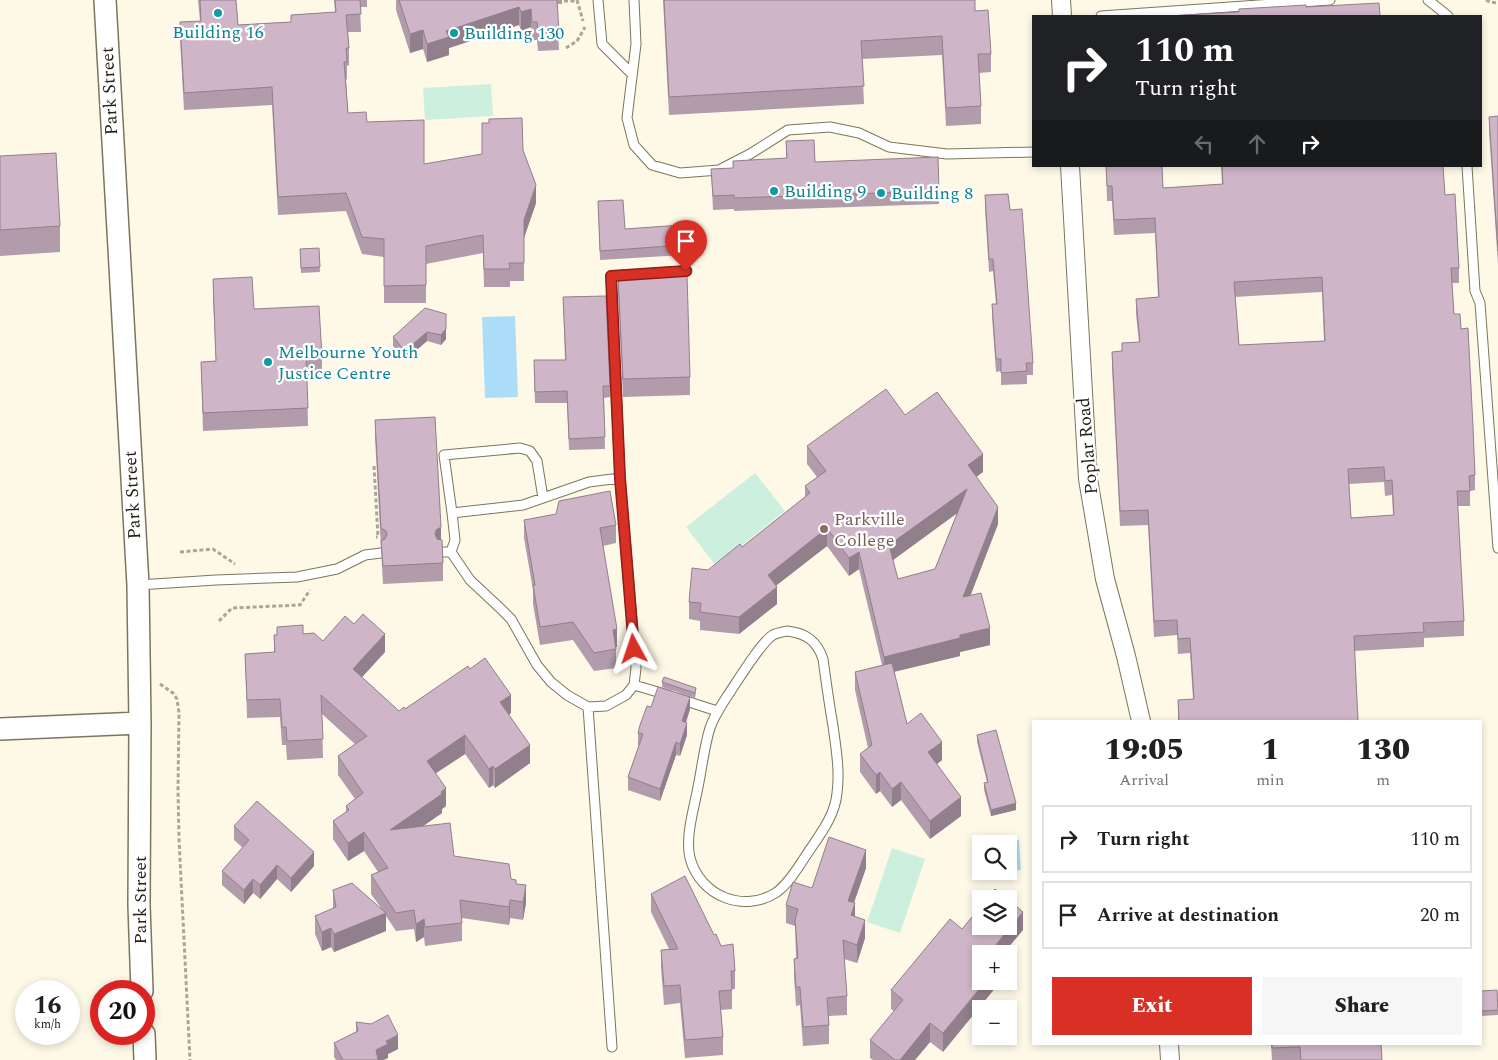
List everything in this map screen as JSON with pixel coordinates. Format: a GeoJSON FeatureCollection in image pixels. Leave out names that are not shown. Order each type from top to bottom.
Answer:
{"type":"FeatureCollection","features":[{"type":"Feature","properties":{"kind":"street","name":"Park Street"},"geometry":{"type":"LineString","coordinates":[[105,0],[138,585],[140,723],[139,905],[142,980]]}},
{"type":"Feature","properties":{"kind":"street"},"geometry":{"type":"LineString","coordinates":[[1061,0],[1062,15]]}},
{"type":"Feature","properties":{"kind":"street","name":"Poplar Road"},"geometry":{"type":"LineString","coordinates":[[1070,167],[1088,479],[1105,579],[1141,720]]}},
{"type":"Feature","properties":{"kind":"street"},"geometry":{"type":"LineString","coordinates":[[0,729],[140,723]]}},
{"type":"Feature","properties":{"kind":"street"},"geometry":{"type":"LineString","coordinates":[[144,1045],[145,1060]]}},
{"type":"Feature","properties":{"kind":"street"},"geometry":{"type":"LineString","coordinates":[[1169,1045],[1170,1060]]}},
{"type":"Feature","properties":{"kind":"lane"},"geometry":{"type":"LineString","coordinates":[[598,0],[602,44],[632,74]]}},
{"type":"Feature","properties":{"kind":"lane"},"geometry":{"type":"LineString","coordinates":[[634,0],[636,44],[627,118],[634,145],[652,165],[680,173],[719,170],[750,154],[788,130],[830,127],[860,133],[889,147],[947,154],[1032,152]]}},
{"type":"Feature","properties":{"kind":"lane"},"geometry":{"type":"LineString","coordinates":[[1115,15],[1330,0]]}},
{"type":"Feature","properties":{"kind":"lane"},"geometry":{"type":"LineString","coordinates":[[1428,0],[1447,15]]}},
{"type":"Feature","properties":{"kind":"lane"},"geometry":{"type":"LineString","coordinates":[[1467,167],[1475,291],[1480,303],[1498,548]]}},
{"type":"Feature","properties":{"kind":"lane"},"geometry":{"type":"LineString","coordinates":[[543,498],[536,461],[530,451],[520,448],[444,455],[455,540],[446,552],[470,580],[511,619],[537,665],[551,682],[567,695],[588,707],[606,706],[626,695],[634,686],[636,668],[620,478],[611,276],[686,271]]}},
{"type":"Feature","properties":{"kind":"lane"},"geometry":{"type":"LineString","coordinates":[[452,513],[523,506],[590,482],[620,478]]}},
{"type":"Feature","properties":{"kind":"lane"},"geometry":{"type":"LineString","coordinates":[[138,585],[297,577],[337,568],[366,555],[381,553]]}},
{"type":"Feature","properties":{"kind":"lane"},"geometry":{"type":"LineString","coordinates":[[788,631],[804,634],[819,648],[823,659],[837,757],[838,785],[835,806],[824,828],[791,878],[778,891],[760,900],[741,902],[718,896],[708,889],[700,879],[690,859],[691,827],[708,736],[717,711],[762,646],[772,635],[788,631]]}},
{"type":"Feature","properties":{"kind":"lane"},"geometry":{"type":"LineString","coordinates":[[634,686],[717,711]]}},
{"type":"Feature","properties":{"kind":"lane"},"geometry":{"type":"LineString","coordinates":[[588,707],[612,1047]]}},
{"type":"Feature","properties":{"kind":"path"},"geometry":{"type":"LineString","coordinates":[[1486,0],[1498,3]]}},
{"type":"Feature","properties":{"kind":"path"},"geometry":{"type":"LineString","coordinates":[[564,1],[577,1],[585,27],[577,41],[566,48]]}},
{"type":"Feature","properties":{"kind":"path"},"geometry":{"type":"LineString","coordinates":[[369,540],[378,537],[374,466]]}},
{"type":"Feature","properties":{"kind":"path"},"geometry":{"type":"LineString","coordinates":[[180,552],[213,549],[235,564],[244,563]]}},
{"type":"Feature","properties":{"kind":"path"},"geometry":{"type":"LineString","coordinates":[[219,621],[232,608],[300,605],[313,586],[313,574]]}},
{"type":"Feature","properties":{"kind":"path"},"geometry":{"type":"LineString","coordinates":[[139,670],[173,693],[177,698],[179,840],[190,1060]]}},
{"type":"Feature","properties":{"kind":"green space"},"geometry":{"type":"Polygon","coordinates":[[[491,84],[493,116],[425,120],[423,88],[491,84]]]}},
{"type":"Feature","properties":{"kind":"green space"},"geometry":{"type":"Polygon","coordinates":[[[755,473],[785,511],[716,566],[686,527],[755,473]]]}},
{"type":"Feature","properties":{"kind":"green space"},"geometry":{"type":"Polygon","coordinates":[[[892,848],[925,859],[900,933],[867,922],[892,848]]]}},
{"type":"Feature","properties":{"kind":"water"},"geometry":{"type":"Polygon","coordinates":[[[515,316],[518,397],[485,398],[482,317],[515,316]]]}},
{"type":"Feature","properties":{"kind":"water"},"geometry":{"type":"Polygon","coordinates":[[[1017,840],[1019,840],[1021,870],[1017,870],[1017,840]]]}},
{"type":"Feature","properties":{"kind":"building"},"geometry":{"type":"Polygon","coordinates":[[[200,0],[236,0],[238,25],[291,22],[291,15],[336,12],[335,0],[360,0],[361,14],[346,15],[349,48],[346,48],[347,62],[344,62],[348,113],[366,112],[367,122],[424,120],[424,164],[482,154],[482,123],[489,123],[489,119],[522,118],[523,150],[536,185],[524,220],[524,263],[509,263],[510,269],[484,269],[483,235],[426,246],[426,285],[384,286],[384,239],[362,237],[346,193],[278,197],[272,87],[184,93],[180,22],[201,21],[200,0]]]}},
{"type":"Feature","properties":{"kind":"building"},"geometry":{"type":"Polygon","coordinates":[[[399,0],[557,0],[559,32],[538,32],[537,22],[532,22],[531,9],[521,12],[519,7],[446,31],[449,37],[427,44],[423,30],[410,34],[399,0]]]}},
{"type":"Feature","properties":{"kind":"building"},"geometry":{"type":"Polygon","coordinates":[[[664,0],[975,0],[975,11],[988,10],[991,54],[978,54],[981,106],[946,108],[942,36],[861,41],[864,86],[669,97],[664,0]]]}},
{"type":"Feature","properties":{"kind":"building"},"geometry":{"type":"Polygon","coordinates":[[[1379,3],[1380,15],[1185,15],[1239,12],[1239,9],[1306,5],[1306,7],[1379,3]]]}},
{"type":"Feature","properties":{"kind":"building"},"geometry":{"type":"Polygon","coordinates":[[[1498,116],[1498,251],[1489,117],[1498,116]]]}},
{"type":"Feature","properties":{"kind":"building"},"geometry":{"type":"Polygon","coordinates":[[[814,140],[815,162],[938,157],[939,191],[734,198],[734,195],[713,196],[711,169],[733,168],[733,161],[787,158],[786,141],[814,140]]]}},
{"type":"Feature","properties":{"kind":"building"},"geometry":{"type":"Polygon","coordinates":[[[56,153],[60,226],[0,230],[0,156],[56,153]]]}},
{"type":"Feature","properties":{"kind":"building"},"geometry":{"type":"Polygon","coordinates":[[[1106,167],[1162,167],[1163,188],[1223,184],[1222,167],[1443,167],[1445,195],[1455,194],[1459,268],[1451,268],[1454,314],[1460,314],[1461,329],[1468,328],[1473,427],[1475,475],[1469,476],[1470,491],[1457,491],[1464,621],[1423,623],[1424,632],[1354,636],[1358,720],[1179,720],[1178,700],[1194,699],[1190,638],[1178,639],[1177,620],[1154,621],[1148,510],[1120,511],[1112,352],[1122,351],[1122,343],[1140,342],[1136,299],[1159,297],[1155,218],[1114,220],[1112,186],[1107,186],[1106,167]],[[1322,277],[1234,282],[1239,345],[1325,341],[1322,277]],[[1384,467],[1348,469],[1351,518],[1394,515],[1392,480],[1385,481],[1384,467]]]}},
{"type":"Feature","properties":{"kind":"building"},"geometry":{"type":"Polygon","coordinates":[[[1008,194],[1010,210],[1022,209],[1033,363],[1026,363],[1027,371],[1001,373],[1001,359],[996,359],[992,304],[997,304],[993,259],[989,259],[985,195],[1008,194]]]}},
{"type":"Feature","properties":{"kind":"building"},"geometry":{"type":"Polygon","coordinates":[[[623,200],[625,229],[681,225],[683,245],[600,251],[598,201],[623,200]]]}},
{"type":"Feature","properties":{"kind":"building"},"geometry":{"type":"Polygon","coordinates":[[[319,248],[320,267],[301,268],[300,249],[319,248]]]}},
{"type":"Feature","properties":{"kind":"building"},"geometry":{"type":"Polygon","coordinates":[[[687,274],[690,377],[623,379],[618,276],[687,274]]]}},
{"type":"Feature","properties":{"kind":"building","name":"Melbourne Youth Justice Centre"},"geometry":{"type":"Polygon","coordinates":[[[252,277],[254,309],[319,306],[322,357],[306,358],[308,408],[203,413],[201,362],[216,361],[213,279],[252,277]]]}},
{"type":"Feature","properties":{"kind":"building"},"geometry":{"type":"Polygon","coordinates":[[[606,296],[610,386],[603,386],[605,437],[569,439],[567,391],[535,392],[534,360],[566,360],[563,297],[606,296]]]}},
{"type":"Feature","properties":{"kind":"building"},"geometry":{"type":"Polygon","coordinates":[[[425,308],[446,314],[446,329],[441,335],[427,332],[405,351],[393,337],[425,308]]]}},
{"type":"Feature","properties":{"kind":"building"},"geometry":{"type":"Polygon","coordinates":[[[886,389],[905,415],[937,392],[983,454],[968,465],[998,507],[963,597],[981,593],[990,628],[960,635],[960,638],[884,657],[859,552],[849,558],[827,528],[768,575],[777,587],[739,617],[700,612],[701,603],[689,602],[692,568],[708,570],[740,544],[742,547],[810,493],[805,486],[826,471],[807,446],[886,389]],[[967,489],[889,545],[898,579],[935,569],[967,489]]]}},
{"type":"Feature","properties":{"kind":"building"},"geometry":{"type":"Polygon","coordinates":[[[435,417],[441,527],[436,530],[435,534],[437,539],[442,540],[443,563],[383,566],[381,541],[385,539],[387,534],[381,528],[375,420],[435,417]]]}},
{"type":"Feature","properties":{"kind":"building"},"geometry":{"type":"Polygon","coordinates":[[[610,491],[616,525],[600,528],[617,629],[613,630],[616,649],[594,653],[573,622],[540,627],[524,520],[556,514],[559,501],[610,491]]]}},
{"type":"Feature","properties":{"kind":"building"},"geometry":{"type":"Polygon","coordinates":[[[363,614],[385,634],[353,669],[399,711],[404,707],[405,709],[468,666],[470,669],[485,658],[511,695],[500,702],[530,745],[495,769],[493,766],[489,769],[465,735],[427,761],[446,788],[441,792],[442,794],[390,830],[450,823],[454,856],[509,864],[511,879],[516,880],[516,884],[526,885],[523,902],[510,900],[509,907],[460,900],[462,923],[425,927],[424,919],[416,924],[414,910],[396,913],[371,875],[388,868],[364,832],[348,843],[333,821],[349,810],[346,806],[363,793],[338,756],[367,736],[321,695],[323,739],[287,741],[286,727],[282,727],[280,699],[247,700],[245,654],[275,652],[274,635],[277,635],[277,627],[303,625],[303,634],[314,633],[323,641],[345,616],[354,624],[363,614]]]}},
{"type":"Feature","properties":{"kind":"building"},"geometry":{"type":"Polygon","coordinates":[[[892,663],[907,724],[921,713],[942,742],[928,752],[961,797],[930,821],[901,782],[892,789],[880,772],[876,775],[860,754],[872,745],[855,672],[892,663]]]}},
{"type":"Feature","properties":{"kind":"building"},"geometry":{"type":"Polygon","coordinates":[[[664,677],[696,688],[695,693],[662,682],[664,677]]]}},
{"type":"Feature","properties":{"kind":"building"},"geometry":{"type":"Polygon","coordinates":[[[658,687],[690,697],[682,721],[687,723],[680,744],[676,742],[660,789],[628,777],[643,734],[638,733],[640,725],[647,706],[651,707],[658,687]]]}},
{"type":"Feature","properties":{"kind":"building"},"geometry":{"type":"Polygon","coordinates":[[[996,730],[1016,803],[991,810],[984,783],[988,782],[977,735],[996,730]]]}},
{"type":"Feature","properties":{"kind":"building"},"geometry":{"type":"Polygon","coordinates":[[[257,801],[314,852],[291,878],[277,865],[260,885],[253,879],[244,890],[222,871],[249,840],[234,826],[257,801]]]}},
{"type":"Feature","properties":{"kind":"building"},"geometry":{"type":"Polygon","coordinates":[[[829,837],[866,850],[848,901],[855,903],[851,915],[865,920],[857,945],[843,940],[847,996],[827,998],[829,1025],[803,1027],[800,987],[796,987],[794,959],[798,958],[795,920],[798,909],[786,905],[793,882],[812,888],[829,837]]]}},
{"type":"Feature","properties":{"kind":"building"},"geometry":{"type":"Polygon","coordinates":[[[685,876],[721,946],[733,944],[735,971],[731,971],[732,990],[719,991],[723,1037],[685,1040],[680,985],[664,986],[661,950],[678,949],[651,894],[685,876]]]}},
{"type":"Feature","properties":{"kind":"building"},"geometry":{"type":"Polygon","coordinates":[[[352,883],[386,913],[334,934],[331,928],[322,932],[315,916],[336,907],[333,890],[352,883]]]}},
{"type":"Feature","properties":{"kind":"building"},"geometry":{"type":"Polygon","coordinates":[[[1017,907],[1023,912],[1017,919],[1017,907]]]}},
{"type":"Feature","properties":{"kind":"building"},"geometry":{"type":"Polygon","coordinates":[[[972,917],[972,935],[1004,935],[996,945],[972,945],[972,990],[979,990],[943,1033],[930,1023],[900,1060],[895,1060],[870,1040],[903,1000],[891,990],[950,919],[962,929],[972,917]]]}},
{"type":"Feature","properties":{"kind":"building"},"geometry":{"type":"Polygon","coordinates":[[[1497,990],[1498,1010],[1482,1011],[1482,991],[1497,990]]]}},
{"type":"Feature","properties":{"kind":"building"},"geometry":{"type":"Polygon","coordinates":[[[388,1015],[398,1035],[386,1041],[388,1044],[376,1050],[378,1060],[343,1060],[334,1043],[358,1031],[356,1022],[371,1024],[388,1015]]]}},
{"type":"Feature","properties":{"kind":"building"},"geometry":{"type":"Polygon","coordinates":[[[1272,1045],[1381,1045],[1382,1060],[1301,1060],[1300,1047],[1272,1048],[1272,1045]]]}},
{"type":"Feature","properties":{"kind":"place","name":"Building 16"},"geometry":{"type":"Point","coordinates":[218,13]}},
{"type":"Feature","properties":{"kind":"place","name":"Building 130"},"geometry":{"type":"Point","coordinates":[454,33]}},
{"type":"Feature","properties":{"kind":"place","name":"Building 9"},"geometry":{"type":"Point","coordinates":[774,191]}},
{"type":"Feature","properties":{"kind":"place","name":"Building 8"},"geometry":{"type":"Point","coordinates":[881,193]}},
{"type":"Feature","properties":{"kind":"place","name":"Melbourne Youth Justice Centre"},"geometry":{"type":"Point","coordinates":[268,362]}},
{"type":"Feature","properties":{"kind":"place","name":"Parkville College"},"geometry":{"type":"Point","coordinates":[824,529]}},
{"type":"Feature","properties":{"kind":"route"},"geometry":{"type":"LineString","coordinates":[[634,649],[620,478],[611,276],[686,271]]}}]}
